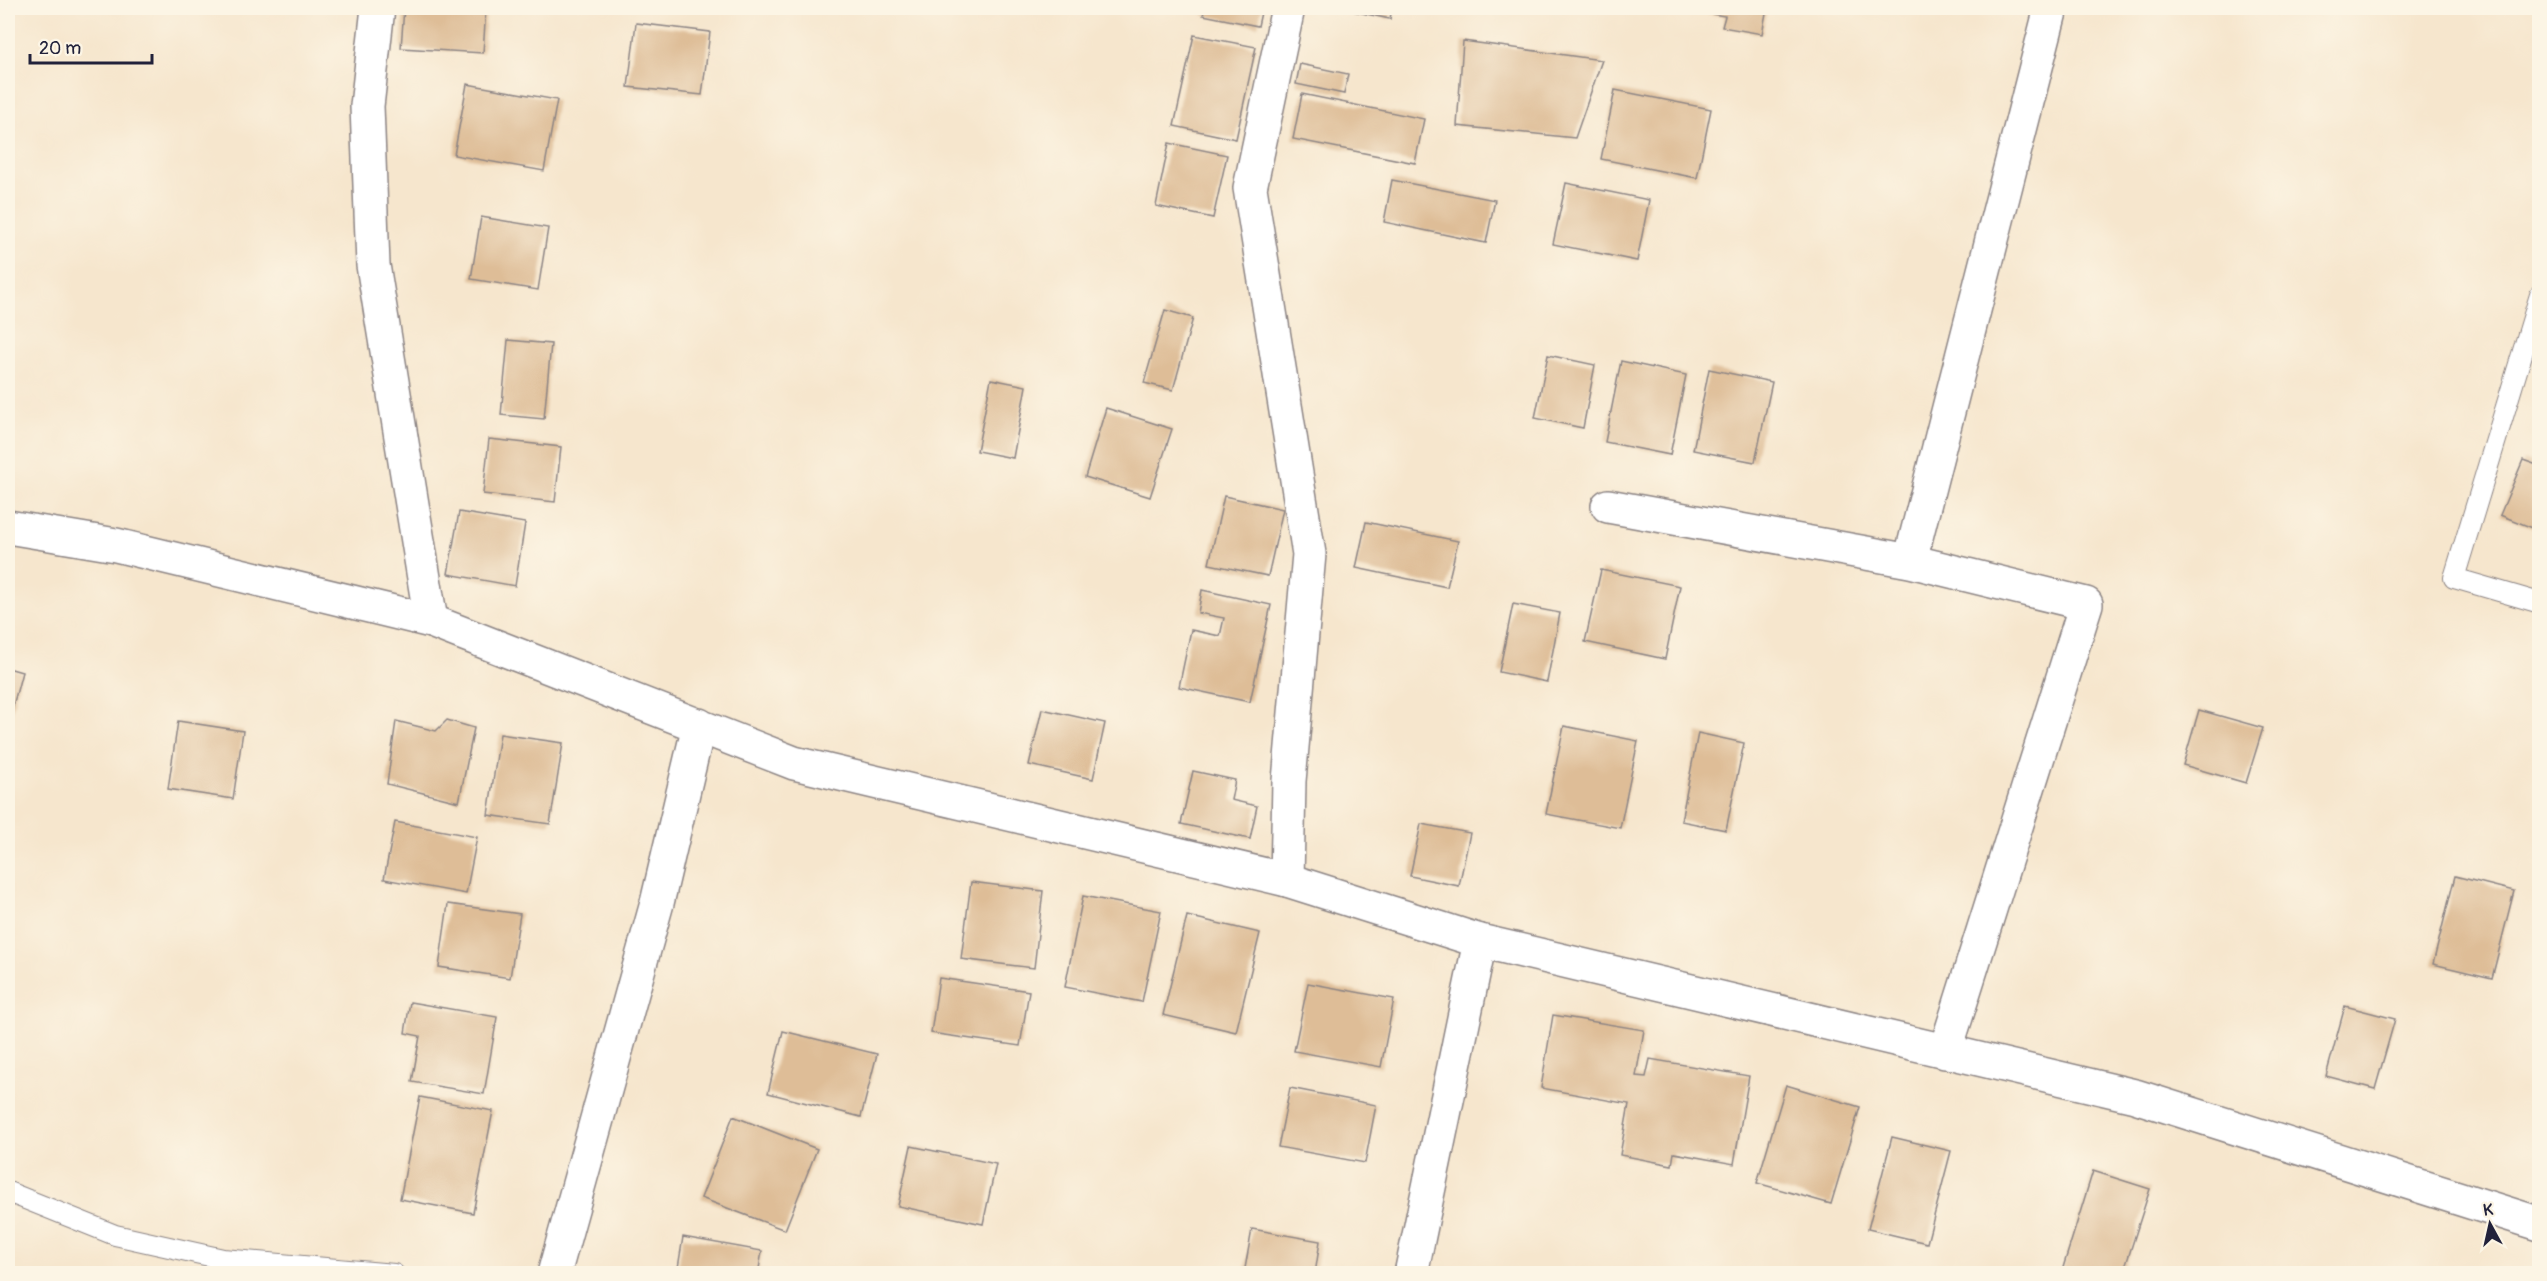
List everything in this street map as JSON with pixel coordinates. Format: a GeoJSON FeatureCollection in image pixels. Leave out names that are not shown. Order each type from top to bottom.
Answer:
{"type":"FeatureCollection","features":[{"type":"Feature","properties":{"kind":"street"},"geometry":{"type":"LineString","coordinates":[[378,8],[367,106],[373,265],[431,621]]}},
{"type":"Feature","properties":{"kind":"street"},"geometry":{"type":"LineString","coordinates":[[1287,880],[1289,781],[1309,554],[1250,188],[1288,8]]}},
{"type":"Feature","properties":{"kind":"street"},"geometry":{"type":"LineString","coordinates":[[1910,561],[2051,8]]}},
{"type":"Feature","properties":{"kind":"street"},"geometry":{"type":"LineString","coordinates":[[1608,506],[1910,561],[2086,604],[1946,1052]]}},
{"type":"Feature","properties":{"kind":"street"},"geometry":{"type":"LineString","coordinates":[[8,527],[116,545],[431,621],[794,763],[1287,880],[1480,941],[2135,1096],[2540,1224]]}},
{"type":"Feature","properties":{"kind":"street"},"geometry":{"type":"LineString","coordinates":[[554,1274],[657,903],[699,725]]}},
{"type":"Feature","properties":{"kind":"street"},"geometry":{"type":"LineString","coordinates":[[1411,1274],[1480,941]]}},
{"type":"Feature","properties":{"kind":"lane"},"geometry":{"type":"LineString","coordinates":[[2540,295],[2454,578],[2540,603]]}},
{"type":"Feature","properties":{"kind":"lane"},"geometry":{"type":"LineString","coordinates":[[8,1192],[115,1235],[213,1256],[394,1274]]}},
{"type":"Feature","properties":{"kind":"building"},"geometry":{"type":"Polygon","coordinates":[[[404,8],[486,8],[483,53],[401,48],[404,8]]]}},
{"type":"Feature","properties":{"kind":"building"},"geometry":{"type":"Polygon","coordinates":[[[1205,8],[1262,8],[1258,26],[1203,15],[1205,8]]]}},
{"type":"Feature","properties":{"kind":"building"},"geometry":{"type":"Polygon","coordinates":[[[1339,8],[1392,8],[1390,19],[1339,8]]]}},
{"type":"Feature","properties":{"kind":"building"},"geometry":{"type":"Polygon","coordinates":[[[1699,8],[1767,8],[1762,34],[1722,27],[1725,16],[1698,12],[1699,8]]]}},
{"type":"Feature","properties":{"kind":"building"},"geometry":{"type":"Polygon","coordinates":[[[636,23],[710,32],[702,95],[628,87],[636,23]]]}},
{"type":"Feature","properties":{"kind":"building"},"geometry":{"type":"Polygon","coordinates":[[[1194,35],[1256,47],[1236,139],[1174,126],[1194,35]]]}},
{"type":"Feature","properties":{"kind":"building"},"geometry":{"type":"Polygon","coordinates":[[[1463,41],[1602,60],[1575,138],[1457,126],[1463,41]]]}},
{"type":"Feature","properties":{"kind":"building"},"geometry":{"type":"Polygon","coordinates":[[[1300,64],[1348,74],[1344,94],[1296,84],[1300,64]]]}},
{"type":"Feature","properties":{"kind":"building"},"geometry":{"type":"Polygon","coordinates":[[[467,84],[557,100],[544,171],[454,155],[467,84]]]}},
{"type":"Feature","properties":{"kind":"building"},"geometry":{"type":"Polygon","coordinates":[[[1615,90],[1711,109],[1697,178],[1601,159],[1615,90]]]}},
{"type":"Feature","properties":{"kind":"building"},"geometry":{"type":"Polygon","coordinates":[[[1302,94],[1424,119],[1415,163],[1293,139],[1302,94]]]}},
{"type":"Feature","properties":{"kind":"building"},"geometry":{"type":"Polygon","coordinates":[[[1169,143],[1227,155],[1213,218],[1156,206],[1169,143]]]}},
{"type":"Feature","properties":{"kind":"building"},"geometry":{"type":"Polygon","coordinates":[[[1392,180],[1495,200],[1486,243],[1384,222],[1392,180]]]}},
{"type":"Feature","properties":{"kind":"building"},"geometry":{"type":"Polygon","coordinates":[[[1566,183],[1649,200],[1637,261],[1553,244],[1566,183]]]}},
{"type":"Feature","properties":{"kind":"building"},"geometry":{"type":"Polygon","coordinates":[[[481,217],[548,228],[538,290],[471,279],[481,217]]]}},
{"type":"Feature","properties":{"kind":"building"},"geometry":{"type":"Polygon","coordinates":[[[1165,310],[1193,318],[1173,390],[1144,383],[1165,310]]]}},
{"type":"Feature","properties":{"kind":"building"},"geometry":{"type":"Polygon","coordinates":[[[508,340],[551,344],[544,419],[501,415],[508,340]]]}},
{"type":"Feature","properties":{"kind":"building"},"geometry":{"type":"Polygon","coordinates":[[[1548,355],[1595,365],[1583,428],[1535,418],[1548,355]]]}},
{"type":"Feature","properties":{"kind":"building"},"geometry":{"type":"Polygon","coordinates":[[[1621,361],[1686,375],[1670,455],[1605,442],[1621,361]]]}},
{"type":"Feature","properties":{"kind":"building"},"geometry":{"type":"Polygon","coordinates":[[[1709,369],[1772,382],[1755,462],[1693,450],[1709,369]]]}},
{"type":"Feature","properties":{"kind":"building"},"geometry":{"type":"Polygon","coordinates":[[[991,379],[1026,386],[1013,458],[977,451],[991,379]]]}},
{"type":"Feature","properties":{"kind":"building"},"geometry":{"type":"Polygon","coordinates":[[[1106,408],[1172,429],[1150,497],[1085,477],[1106,408]]]}},
{"type":"Feature","properties":{"kind":"building"},"geometry":{"type":"Polygon","coordinates":[[[489,439],[561,447],[555,502],[483,494],[489,439]]]}},
{"type":"Feature","properties":{"kind":"building"},"geometry":{"type":"Polygon","coordinates":[[[2523,460],[2540,466],[2540,531],[2500,515],[2523,460]]]}},
{"type":"Feature","properties":{"kind":"building"},"geometry":{"type":"Polygon","coordinates":[[[1224,496],[1283,509],[1268,576],[1209,564],[1224,496]]]}},
{"type":"Feature","properties":{"kind":"building"},"geometry":{"type":"Polygon","coordinates":[[[459,512],[525,523],[515,586],[448,574],[459,512]]]}},
{"type":"Feature","properties":{"kind":"building"},"geometry":{"type":"Polygon","coordinates":[[[1366,522],[1458,541],[1447,587],[1356,568],[1366,522]]]}},
{"type":"Feature","properties":{"kind":"building"},"geometry":{"type":"Polygon","coordinates":[[[1601,570],[1680,586],[1665,659],[1585,642],[1601,570]]]}},
{"type":"Feature","properties":{"kind":"building"},"geometry":{"type":"Polygon","coordinates":[[[1202,590],[1271,605],[1250,702],[1179,687],[1191,630],[1220,636],[1224,618],[1198,613],[1202,590]]]}},
{"type":"Feature","properties":{"kind":"building"},"geometry":{"type":"Polygon","coordinates":[[[1513,604],[1560,613],[1547,682],[1499,672],[1513,604]]]}},
{"type":"Feature","properties":{"kind":"building"},"geometry":{"type":"Polygon","coordinates":[[[8,668],[22,672],[8,725],[8,668]]]}},
{"type":"Feature","properties":{"kind":"building"},"geometry":{"type":"Polygon","coordinates":[[[1042,709],[1105,723],[1093,779],[1029,765],[1042,709]]]}},
{"type":"Feature","properties":{"kind":"building"},"geometry":{"type":"Polygon","coordinates":[[[2199,710],[2263,728],[2246,783],[2183,765],[2199,710]]]}},
{"type":"Feature","properties":{"kind":"building"},"geometry":{"type":"Polygon","coordinates":[[[447,720],[474,728],[459,802],[387,784],[396,721],[436,731],[447,720]]]}},
{"type":"Feature","properties":{"kind":"building"},"geometry":{"type":"Polygon","coordinates":[[[178,721],[243,731],[233,799],[168,789],[178,721]]]}},
{"type":"Feature","properties":{"kind":"building"},"geometry":{"type":"Polygon","coordinates":[[[1564,726],[1638,741],[1620,828],[1546,814],[1564,726]]]}},
{"type":"Feature","properties":{"kind":"building"},"geometry":{"type":"Polygon","coordinates":[[[1698,733],[1744,743],[1726,830],[1681,821],[1698,733]]]}},
{"type":"Feature","properties":{"kind":"building"},"geometry":{"type":"Polygon","coordinates":[[[500,734],[563,743],[550,824],[488,815],[500,734]]]}},
{"type":"Feature","properties":{"kind":"building"},"geometry":{"type":"Polygon","coordinates":[[[1193,771],[1235,780],[1231,800],[1257,806],[1250,839],[1181,824],[1193,771]]]}},
{"type":"Feature","properties":{"kind":"building"},"geometry":{"type":"Polygon","coordinates":[[[395,822],[477,837],[466,894],[384,879],[395,822]]]}},
{"type":"Feature","properties":{"kind":"building"},"geometry":{"type":"Polygon","coordinates":[[[1421,824],[1470,833],[1459,886],[1410,876],[1421,824]]]}},
{"type":"Feature","properties":{"kind":"building"},"geometry":{"type":"Polygon","coordinates":[[[2455,876],[2514,891],[2492,978],[2433,964],[2455,876]]]}},
{"type":"Feature","properties":{"kind":"building"},"geometry":{"type":"Polygon","coordinates":[[[971,882],[1043,891],[1034,968],[961,959],[971,882]]]}},
{"type":"Feature","properties":{"kind":"building"},"geometry":{"type":"Polygon","coordinates":[[[1083,896],[1161,911],[1142,1002],[1065,987],[1083,896]]]}},
{"type":"Feature","properties":{"kind":"building"},"geometry":{"type":"Polygon","coordinates":[[[448,904],[520,914],[510,978],[439,967],[448,904]]]}},
{"type":"Feature","properties":{"kind":"building"},"geometry":{"type":"Polygon","coordinates":[[[1187,916],[1260,933],[1236,1032],[1163,1015],[1187,916]]]}},
{"type":"Feature","properties":{"kind":"building"},"geometry":{"type":"Polygon","coordinates":[[[939,978],[1029,991],[1020,1046],[931,1033],[939,978]]]}},
{"type":"Feature","properties":{"kind":"building"},"geometry":{"type":"Polygon","coordinates":[[[1308,983],[1394,999],[1381,1067],[1294,1051],[1308,983]]]}},
{"type":"Feature","properties":{"kind":"building"},"geometry":{"type":"Polygon","coordinates":[[[410,1002],[497,1017],[484,1094],[412,1082],[420,1036],[405,1033],[410,1002]]]}},
{"type":"Feature","properties":{"kind":"building"},"geometry":{"type":"Polygon","coordinates":[[[2345,1006],[2395,1019],[2375,1089],[2326,1076],[2345,1006]]]}},
{"type":"Feature","properties":{"kind":"building"},"geometry":{"type":"Polygon","coordinates":[[[1553,1015],[1644,1030],[1636,1076],[1646,1077],[1650,1059],[1749,1076],[1734,1164],[1674,1153],[1672,1165],[1620,1155],[1629,1104],[1541,1088],[1553,1015]]]}},
{"type":"Feature","properties":{"kind":"building"},"geometry":{"type":"Polygon","coordinates":[[[783,1031],[877,1054],[861,1117],[768,1093],[783,1031]]]}},
{"type":"Feature","properties":{"kind":"building"},"geometry":{"type":"Polygon","coordinates":[[[1786,1085],[1860,1107],[1831,1204],[1757,1183],[1786,1085]]]}},
{"type":"Feature","properties":{"kind":"building"},"geometry":{"type":"Polygon","coordinates":[[[1290,1088],[1376,1105],[1365,1163],[1278,1147],[1290,1088]]]}},
{"type":"Feature","properties":{"kind":"building"},"geometry":{"type":"Polygon","coordinates":[[[420,1097],[493,1111],[473,1213],[400,1199],[420,1097]]]}},
{"type":"Feature","properties":{"kind":"building"},"geometry":{"type":"Polygon","coordinates":[[[733,1116],[817,1149],[785,1230],[701,1198],[733,1116]]]}},
{"type":"Feature","properties":{"kind":"building"},"geometry":{"type":"Polygon","coordinates":[[[1892,1137],[1951,1151],[1927,1243],[1868,1229],[1892,1137]]]}},
{"type":"Feature","properties":{"kind":"building"},"geometry":{"type":"Polygon","coordinates":[[[911,1146],[996,1164],[983,1224],[898,1206],[911,1146]]]}},
{"type":"Feature","properties":{"kind":"building"},"geometry":{"type":"Polygon","coordinates":[[[2093,1171],[2150,1189],[2123,1274],[2061,1274],[2093,1171]]]}},
{"type":"Feature","properties":{"kind":"building"},"geometry":{"type":"Polygon","coordinates":[[[1252,1229],[1320,1241],[1315,1274],[1244,1274],[1252,1229]]]}},
{"type":"Feature","properties":{"kind":"building"},"geometry":{"type":"Polygon","coordinates":[[[683,1237],[762,1251],[759,1269],[777,1274],[677,1274],[683,1237]]]}}]}
